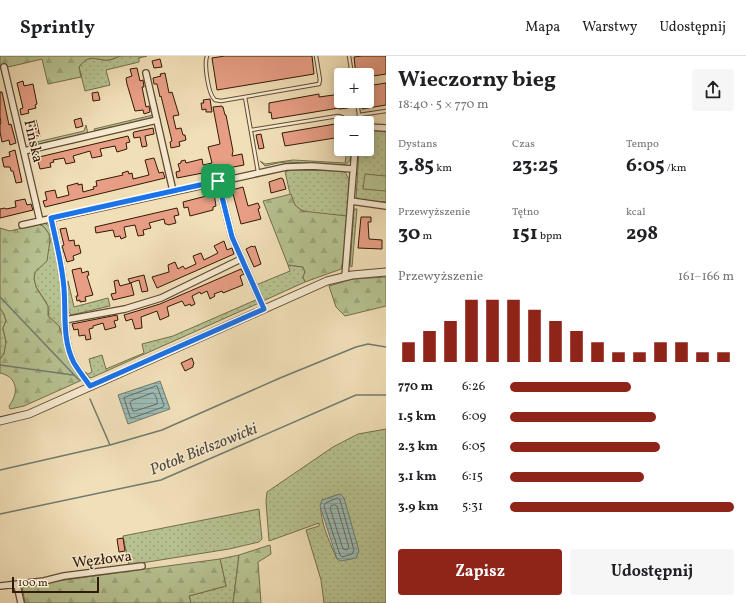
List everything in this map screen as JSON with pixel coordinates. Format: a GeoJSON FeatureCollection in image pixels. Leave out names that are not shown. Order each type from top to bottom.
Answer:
{"type":"FeatureCollection","features":[{"type":"Feature","properties":{"kind":"street","name":"Fińska"},"geometry":{"type":"LineString","coordinates":[[4,67],[40,221]]}},
{"type":"Feature","properties":{"kind":"street"},"geometry":{"type":"LineString","coordinates":[[146,73],[173,191]]}},
{"type":"Feature","properties":{"kind":"street"},"geometry":{"type":"LineString","coordinates":[[24,151],[157,120]]}},
{"type":"Feature","properties":{"kind":"street"},"geometry":{"type":"LineString","coordinates":[[374,127],[386,128]]}},
{"type":"Feature","properties":{"kind":"street"},"geometry":{"type":"LineString","coordinates":[[346,276],[354,156]]}},
{"type":"Feature","properties":{"kind":"street"},"geometry":{"type":"LineString","coordinates":[[22,225],[286,167],[299,166],[353,170]]}},
{"type":"Feature","properties":{"kind":"street"},"geometry":{"type":"LineString","coordinates":[[218,181],[232,237],[264,309]]}},
{"type":"Feature","properties":{"kind":"street"},"geometry":{"type":"LineString","coordinates":[[351,201],[386,206]]}},
{"type":"Feature","properties":{"kind":"street"},"geometry":{"type":"LineString","coordinates":[[51,218],[63,282],[68,346],[74,363],[90,386]]}},
{"type":"Feature","properties":{"kind":"street"},"geometry":{"type":"LineString","coordinates":[[65,320],[125,309],[160,298],[241,259]]}},
{"type":"Feature","properties":{"kind":"street"},"geometry":{"type":"LineString","coordinates":[[0,421],[29,414],[327,281],[346,276],[386,272]]}},
{"type":"Feature","properties":{"kind":"street","name":"Węzłowa"},"geometry":{"type":"LineString","coordinates":[[0,586],[7,584],[17,585],[64,576],[142,566]]}},
{"type":"Feature","properties":{"kind":"street"},"geometry":{"type":"LineString","coordinates":[[17,585],[21,603]]}},
{"type":"Feature","properties":{"kind":"lane"},"geometry":{"type":"LineString","coordinates":[[207,56],[206,66],[213,98],[221,101],[318,84],[320,80],[316,56]]}},
{"type":"Feature","properties":{"kind":"lane"},"geometry":{"type":"LineString","coordinates":[[349,56],[351,68]]}},
{"type":"Feature","properties":{"kind":"lane"},"geometry":{"type":"LineString","coordinates":[[245,97],[258,173]]}},
{"type":"Feature","properties":{"kind":"lane"},"geometry":{"type":"LineString","coordinates":[[358,108],[359,115],[386,110]]}},
{"type":"Feature","properties":{"kind":"lane"},"geometry":{"type":"LineString","coordinates":[[251,130],[334,117]]}},
{"type":"Feature","properties":{"kind":"green space"},"geometry":{"type":"Polygon","coordinates":[[[0,56],[120,56],[108,60],[93,58],[87,59],[79,67],[81,77],[48,84],[42,59],[0,69],[0,56]]]}},
{"type":"Feature","properties":{"kind":"green space"},"geometry":{"type":"Polygon","coordinates":[[[120,56],[147,56],[139,58],[139,62],[106,70],[110,85],[85,91],[79,67],[82,63],[87,59],[93,58],[108,60],[120,56]]]}},
{"type":"Feature","properties":{"kind":"green space"},"geometry":{"type":"Polygon","coordinates":[[[153,115],[150,119],[95,131],[94,129],[153,115]]]}},
{"type":"Feature","properties":{"kind":"green space"},"geometry":{"type":"Polygon","coordinates":[[[86,125],[88,134],[30,147],[28,144],[84,131],[86,125]]]}},
{"type":"Feature","properties":{"kind":"green space"},"geometry":{"type":"Polygon","coordinates":[[[374,130],[386,132],[386,202],[357,200],[359,156],[374,156],[374,130]]]}},
{"type":"Feature","properties":{"kind":"green space"},"geometry":{"type":"Polygon","coordinates":[[[346,156],[351,156],[350,160],[344,165],[287,162],[265,166],[260,161],[265,164],[293,160],[345,163],[346,156]]]}},
{"type":"Feature","properties":{"kind":"green space"},"geometry":{"type":"Polygon","coordinates":[[[291,170],[345,172],[349,179],[347,216],[311,213],[299,209],[291,197],[285,172],[291,170]]]}},
{"type":"Feature","properties":{"kind":"green space"},"geometry":{"type":"Polygon","coordinates":[[[365,174],[386,176],[386,191],[363,189],[365,174]]]}},
{"type":"Feature","properties":{"kind":"green space"},"geometry":{"type":"Polygon","coordinates":[[[291,194],[295,205],[302,211],[347,216],[341,269],[305,282],[303,277],[305,272],[303,267],[288,265],[263,201],[291,194]]]}},
{"type":"Feature","properties":{"kind":"green space"},"geometry":{"type":"Polygon","coordinates":[[[354,209],[357,209],[352,267],[350,266],[354,209]]]}},
{"type":"Feature","properties":{"kind":"green space"},"geometry":{"type":"Polygon","coordinates":[[[45,223],[51,228],[63,288],[66,342],[73,367],[59,326],[48,316],[49,309],[36,287],[34,279],[35,272],[40,266],[50,243],[48,232],[39,224],[45,223]]]}},
{"type":"Feature","properties":{"kind":"green space"},"geometry":{"type":"Polygon","coordinates":[[[39,224],[44,227],[49,234],[50,240],[47,261],[35,272],[34,279],[36,287],[48,306],[48,316],[59,326],[73,367],[82,380],[24,406],[10,409],[9,406],[14,396],[15,386],[10,378],[0,373],[0,359],[4,354],[6,342],[3,328],[6,321],[0,308],[0,228],[10,231],[39,224]]]}},
{"type":"Feature","properties":{"kind":"green space"},"geometry":{"type":"Polygon","coordinates":[[[288,265],[303,267],[305,272],[303,277],[305,282],[263,301],[256,285],[290,271],[288,265]]]}},
{"type":"Feature","properties":{"kind":"green space"},"geometry":{"type":"Polygon","coordinates":[[[386,277],[386,306],[345,316],[336,307],[329,286],[353,279],[386,277]]]}},
{"type":"Feature","properties":{"kind":"green space"},"geometry":{"type":"Polygon","coordinates":[[[68,281],[74,307],[108,298],[110,306],[71,315],[67,309],[68,281]]]}},
{"type":"Feature","properties":{"kind":"green space"},"geometry":{"type":"Polygon","coordinates":[[[258,299],[259,303],[93,377],[90,378],[85,372],[88,374],[92,372],[89,359],[102,355],[106,369],[144,353],[142,344],[173,336],[258,299]]]}},
{"type":"Feature","properties":{"kind":"green space"},"geometry":{"type":"Polygon","coordinates":[[[0,308],[6,321],[3,328],[6,342],[4,354],[0,359],[0,308]]]}},
{"type":"Feature","properties":{"kind":"green space"},"geometry":{"type":"Polygon","coordinates":[[[386,429],[386,603],[324,603],[321,580],[306,530],[319,526],[319,523],[269,541],[266,501],[267,492],[333,447],[358,434],[386,429]],[[340,494],[322,500],[321,506],[321,514],[325,530],[337,559],[340,494]]]}},
{"type":"Feature","properties":{"kind":"green space"},"geometry":{"type":"Polygon","coordinates":[[[259,509],[262,539],[259,542],[229,549],[129,565],[123,536],[259,509]]]}},
{"type":"Feature","properties":{"kind":"green space"},"geometry":{"type":"Polygon","coordinates":[[[270,545],[271,554],[258,562],[261,603],[233,603],[239,555],[270,545]]]}},
{"type":"Feature","properties":{"kind":"green space"},"geometry":{"type":"Polygon","coordinates":[[[239,555],[233,603],[191,603],[189,596],[226,586],[220,559],[239,555]]]}},
{"type":"Feature","properties":{"kind":"green space"},"geometry":{"type":"Polygon","coordinates":[[[220,559],[226,586],[189,596],[191,603],[25,603],[22,586],[220,559]]]}},
{"type":"Feature","properties":{"kind":"water"},"geometry":{"type":"Polygon","coordinates":[[[160,381],[170,409],[128,424],[118,395],[160,381]]]}},
{"type":"Feature","properties":{"kind":"water"},"geometry":{"type":"Polygon","coordinates":[[[340,494],[344,498],[359,551],[356,558],[341,561],[337,559],[320,506],[322,500],[340,494]]]}},
{"type":"Feature","properties":{"kind":"building"},"geometry":{"type":"Polygon","coordinates":[[[225,56],[312,56],[314,74],[217,90],[212,58],[225,56]]]}},
{"type":"Feature","properties":{"kind":"building"},"geometry":{"type":"Polygon","coordinates":[[[386,56],[386,74],[374,76],[374,68],[355,68],[354,57],[386,56]]]}},
{"type":"Feature","properties":{"kind":"building"},"geometry":{"type":"Polygon","coordinates":[[[160,59],[162,67],[154,68],[152,61],[160,59]]]}},
{"type":"Feature","properties":{"kind":"building"},"geometry":{"type":"Polygon","coordinates":[[[137,68],[140,81],[143,80],[144,87],[142,87],[146,107],[149,106],[150,112],[144,114],[143,110],[135,111],[126,78],[132,76],[130,69],[137,68]]]}},
{"type":"Feature","properties":{"kind":"building"},"geometry":{"type":"Polygon","coordinates":[[[165,73],[169,93],[172,92],[179,115],[173,116],[176,129],[181,128],[186,140],[179,142],[180,146],[171,148],[170,142],[172,141],[161,96],[160,97],[157,84],[154,84],[153,78],[161,76],[160,74],[165,73]]]}},
{"type":"Feature","properties":{"kind":"building"},"geometry":{"type":"Polygon","coordinates":[[[23,81],[24,86],[33,84],[37,104],[35,105],[36,108],[28,110],[29,113],[21,115],[20,109],[23,108],[17,83],[23,81]]]}},
{"type":"Feature","properties":{"kind":"building"},"geometry":{"type":"Polygon","coordinates":[[[386,83],[386,105],[374,107],[374,85],[386,83]]]}},
{"type":"Feature","properties":{"kind":"building"},"geometry":{"type":"Polygon","coordinates":[[[0,92],[2,92],[9,125],[11,124],[16,143],[10,145],[9,140],[2,142],[0,132],[0,92]]]}},
{"type":"Feature","properties":{"kind":"building"},"geometry":{"type":"Polygon","coordinates":[[[98,92],[100,100],[93,101],[92,93],[98,92]]]}},
{"type":"Feature","properties":{"kind":"building"},"geometry":{"type":"Polygon","coordinates":[[[319,94],[319,97],[334,95],[334,108],[339,108],[272,119],[271,112],[269,113],[269,103],[319,94]]]}},
{"type":"Feature","properties":{"kind":"building"},"geometry":{"type":"Polygon","coordinates":[[[210,99],[212,112],[206,112],[206,109],[202,110],[201,103],[204,103],[203,100],[210,99]]]}},
{"type":"Feature","properties":{"kind":"building"},"geometry":{"type":"Polygon","coordinates":[[[222,106],[226,115],[233,151],[232,156],[242,154],[244,165],[177,178],[176,172],[180,171],[178,164],[181,163],[181,161],[185,160],[186,163],[202,159],[203,165],[212,163],[208,147],[220,144],[213,107],[222,106]]]}},
{"type":"Feature","properties":{"kind":"building"},"geometry":{"type":"Polygon","coordinates":[[[81,118],[83,126],[76,128],[74,120],[81,118]]]}},
{"type":"Feature","properties":{"kind":"building"},"geometry":{"type":"Polygon","coordinates":[[[36,120],[40,137],[32,139],[28,122],[36,120]]]}},
{"type":"Feature","properties":{"kind":"building"},"geometry":{"type":"Polygon","coordinates":[[[334,124],[334,138],[285,146],[282,133],[334,124]]]}},
{"type":"Feature","properties":{"kind":"building"},"geometry":{"type":"Polygon","coordinates":[[[153,128],[154,134],[145,136],[147,146],[142,147],[140,137],[134,138],[133,133],[153,128]]]}},
{"type":"Feature","properties":{"kind":"building"},"geometry":{"type":"Polygon","coordinates":[[[261,134],[264,148],[259,149],[256,135],[261,134]]]}},
{"type":"Feature","properties":{"kind":"building"},"geometry":{"type":"Polygon","coordinates":[[[128,136],[130,142],[126,143],[127,149],[117,152],[115,146],[100,149],[102,156],[92,158],[90,151],[73,156],[75,162],[66,164],[64,158],[53,160],[54,162],[50,163],[51,167],[40,169],[38,161],[34,162],[32,156],[38,154],[39,157],[128,136]]]}},
{"type":"Feature","properties":{"kind":"building"},"geometry":{"type":"Polygon","coordinates":[[[15,150],[22,182],[16,183],[13,171],[11,171],[10,167],[4,167],[2,158],[10,156],[9,152],[15,150]]]}},
{"type":"Feature","properties":{"kind":"building"},"geometry":{"type":"Polygon","coordinates":[[[154,158],[159,173],[163,172],[165,178],[45,207],[43,201],[47,200],[45,192],[55,190],[57,198],[69,195],[67,186],[78,183],[78,185],[82,184],[83,192],[94,189],[93,187],[97,186],[96,181],[123,175],[122,173],[128,171],[129,174],[132,173],[133,179],[149,175],[145,160],[154,158]]]}},
{"type":"Feature","properties":{"kind":"building"},"geometry":{"type":"Polygon","coordinates":[[[281,178],[283,179],[286,189],[271,193],[269,182],[281,178]]]}},
{"type":"Feature","properties":{"kind":"building"},"geometry":{"type":"Polygon","coordinates":[[[243,187],[248,206],[258,203],[261,219],[241,224],[232,190],[243,187]]]}},
{"type":"Feature","properties":{"kind":"building"},"geometry":{"type":"Polygon","coordinates":[[[214,194],[216,206],[213,207],[213,210],[190,216],[188,207],[184,208],[183,202],[214,194]]]}},
{"type":"Feature","properties":{"kind":"building"},"geometry":{"type":"Polygon","coordinates":[[[25,199],[27,205],[31,204],[33,210],[0,218],[0,209],[16,207],[15,201],[25,199]]]}},
{"type":"Feature","properties":{"kind":"building"},"geometry":{"type":"Polygon","coordinates":[[[177,208],[179,215],[174,216],[176,223],[168,225],[165,224],[164,219],[149,223],[151,228],[143,230],[144,235],[138,236],[135,225],[124,227],[126,237],[121,239],[120,236],[115,237],[113,230],[96,233],[95,227],[177,208]]]}},
{"type":"Feature","properties":{"kind":"building"},"geometry":{"type":"Polygon","coordinates":[[[361,217],[371,217],[371,222],[368,222],[369,239],[382,240],[382,249],[358,248],[361,217]]]}},
{"type":"Feature","properties":{"kind":"building"},"geometry":{"type":"Polygon","coordinates":[[[66,228],[69,241],[74,240],[75,246],[79,245],[81,253],[73,256],[74,260],[67,262],[62,246],[64,245],[60,229],[66,228]]]}},
{"type":"Feature","properties":{"kind":"building"},"geometry":{"type":"Polygon","coordinates":[[[224,241],[227,250],[232,248],[234,254],[157,288],[152,277],[169,272],[168,265],[175,262],[178,269],[183,266],[185,269],[196,264],[193,256],[201,253],[204,260],[218,253],[214,246],[224,241]]]}},
{"type":"Feature","properties":{"kind":"building"},"geometry":{"type":"Polygon","coordinates":[[[255,246],[261,264],[254,267],[246,249],[255,246]]]}},
{"type":"Feature","properties":{"kind":"building"},"geometry":{"type":"Polygon","coordinates":[[[81,268],[82,273],[88,271],[89,275],[87,276],[93,295],[85,297],[86,301],[80,302],[80,300],[77,301],[76,296],[78,296],[72,270],[81,268]]]}},
{"type":"Feature","properties":{"kind":"building"},"geometry":{"type":"Polygon","coordinates":[[[241,269],[244,274],[240,276],[243,285],[223,293],[222,291],[214,294],[215,296],[210,299],[207,291],[201,294],[200,292],[192,296],[195,304],[185,306],[182,301],[167,307],[169,316],[160,320],[157,311],[141,317],[142,328],[135,329],[132,319],[126,321],[124,315],[160,304],[241,269]]]}},
{"type":"Feature","properties":{"kind":"building"},"geometry":{"type":"Polygon","coordinates":[[[144,275],[148,291],[142,292],[139,280],[130,283],[128,279],[144,275]]]}},
{"type":"Feature","properties":{"kind":"building"},"geometry":{"type":"Polygon","coordinates":[[[118,280],[120,286],[131,283],[134,295],[113,300],[111,294],[116,293],[114,281],[118,280]]]}},
{"type":"Feature","properties":{"kind":"building"},"geometry":{"type":"Polygon","coordinates":[[[117,315],[118,320],[114,321],[116,327],[105,330],[103,323],[93,326],[93,328],[89,329],[91,339],[86,340],[85,335],[79,336],[78,329],[74,330],[72,324],[117,315]]]}},
{"type":"Feature","properties":{"kind":"building"},"geometry":{"type":"Polygon","coordinates":[[[192,358],[194,364],[193,367],[185,371],[181,363],[192,358]]]}},
{"type":"Feature","properties":{"kind":"building"},"geometry":{"type":"Polygon","coordinates":[[[123,538],[125,551],[119,552],[117,539],[123,538]]]}},
{"type":"Feature","properties":{"kind":"waterway"},"geometry":{"type":"LineString","coordinates":[[0,297],[79,380]]}},
{"type":"Feature","properties":{"kind":"waterway"},"geometry":{"type":"LineString","coordinates":[[0,470],[110,445],[162,430],[280,378],[356,347],[368,344],[386,347]]}},
{"type":"Feature","properties":{"kind":"waterway"},"geometry":{"type":"LineString","coordinates":[[0,365],[73,375]]}},
{"type":"Feature","properties":{"kind":"waterway","name":"Potok Bielszowicki"},"geometry":{"type":"LineString","coordinates":[[0,514],[161,480],[356,395],[386,395]]}},
{"type":"Feature","properties":{"kind":"waterway"},"geometry":{"type":"LineString","coordinates":[[90,399],[110,445]]}},
{"type":"Feature","properties":{"kind":"route"},"geometry":{"type":"LineString","coordinates":[[218,181],[232,237],[264,309],[90,386],[74,363],[68,346],[62,268],[51,218],[218,181]]}}]}
